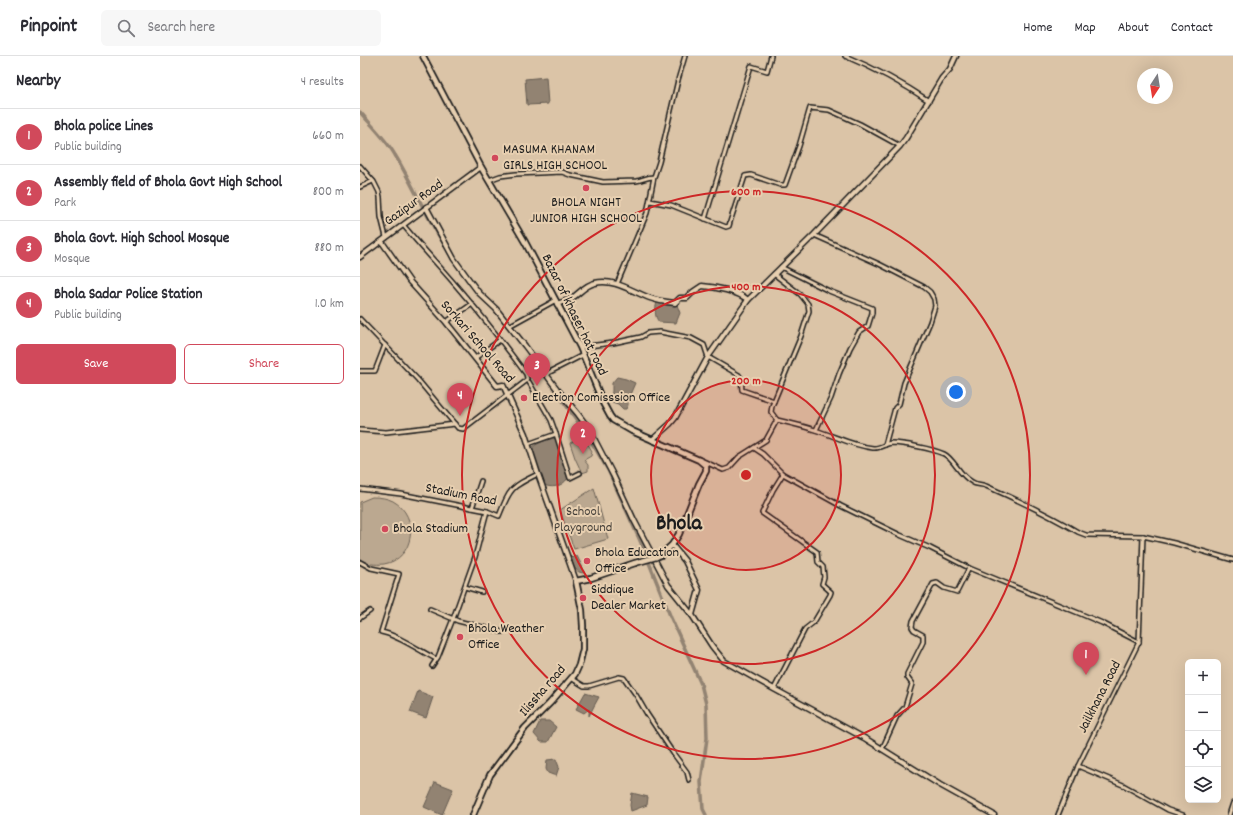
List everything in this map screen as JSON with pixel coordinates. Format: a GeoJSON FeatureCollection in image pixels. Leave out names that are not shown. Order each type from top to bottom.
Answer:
{"type":"FeatureCollection","features":[{"type":"Feature","properties":{"kind":"main road","name":"Bazar of khaser hat road"},"geometry":{"type":"LineString","coordinates":[[423,56],[481,167],[525,242],[557,302],[580,347],[603,402],[613,420],[632,431],[699,460]]}},
{"type":"Feature","properties":{"kind":"main road"},"geometry":{"type":"LineString","coordinates":[[576,581],[591,578],[635,563],[656,558],[672,545],[679,534],[699,484],[706,471],[706,466],[699,460]]}},
{"type":"Feature","properties":{"kind":"main road","name":"Ilissha road"},"geometry":{"type":"LineString","coordinates":[[473,815],[490,775],[525,728],[550,703],[575,674],[579,665],[583,650],[584,638],[582,610],[576,581]]}},
{"type":"Feature","properties":{"kind":"street"},"geometry":{"type":"LineString","coordinates":[[617,284],[645,218],[685,56]]}},
{"type":"Feature","properties":{"kind":"street"},"geometry":{"type":"LineString","coordinates":[[705,218],[752,66],[767,70],[771,56]]}},
{"type":"Feature","properties":{"kind":"street"},"geometry":{"type":"LineString","coordinates":[[845,56],[879,71],[929,101]]}},
{"type":"Feature","properties":{"kind":"street"},"geometry":{"type":"LineString","coordinates":[[652,440],[675,418],[708,357],[748,300],[814,235],[900,146],[942,78],[950,69],[956,56]]}},
{"type":"Feature","properties":{"kind":"street"},"geometry":{"type":"LineString","coordinates":[[650,201],[671,205],[726,227],[729,226],[745,176],[751,176],[780,185],[785,185],[799,146],[810,108],[829,110],[860,124],[900,146]]}},
{"type":"Feature","properties":{"kind":"street"},"geometry":{"type":"LineString","coordinates":[[360,166],[373,181],[380,196],[381,217],[386,237]]}},
{"type":"Feature","properties":{"kind":"street","name":"Gazipur Road"},"geometry":{"type":"LineString","coordinates":[[360,257],[382,242],[386,237],[404,226],[426,207],[481,167]]}},
{"type":"Feature","properties":{"kind":"street"},"geometry":{"type":"LineString","coordinates":[[489,180],[500,176],[516,174],[562,172],[604,182],[636,181],[647,177],[654,177]]}},
{"type":"Feature","properties":{"kind":"street"},"geometry":{"type":"LineString","coordinates":[[360,187],[373,181]]}},
{"type":"Feature","properties":{"kind":"street"},"geometry":{"type":"LineString","coordinates":[[426,207],[454,259],[479,293],[496,309],[589,429],[668,585],[692,615],[712,646],[724,660],[882,749],[940,785],[994,815]]}},
{"type":"Feature","properties":{"kind":"street"},"geometry":{"type":"LineString","coordinates":[[360,319],[418,380],[458,428],[463,429],[527,378],[526,374],[472,304],[425,252],[404,226]]}},
{"type":"Feature","properties":{"kind":"street"},"geometry":{"type":"LineString","coordinates":[[814,235],[879,264],[924,287],[930,292],[934,299],[935,306],[930,322],[904,383],[899,404],[895,408],[885,445]]}},
{"type":"Feature","properties":{"kind":"street","name":"Sorkari School Road"},"geometry":{"type":"LineString","coordinates":[[382,242],[410,282],[446,322],[497,386],[502,385],[525,434],[576,581]]}},
{"type":"Feature","properties":{"kind":"street"},"geometry":{"type":"LineString","coordinates":[[781,267],[829,291],[872,308],[868,326],[859,332],[850,348],[831,398],[816,430]]}},
{"type":"Feature","properties":{"kind":"street"},"geometry":{"type":"LineString","coordinates":[[774,274],[800,294],[808,304],[810,311],[772,406],[771,412],[777,420],[816,430],[837,438],[874,448],[890,443],[902,444],[945,455],[963,477],[1031,506],[1086,535],[1143,536],[1174,543],[1233,560]]}},
{"type":"Feature","properties":{"kind":"street"},"geometry":{"type":"LineString","coordinates":[[509,326],[557,302],[570,299],[594,283],[606,282],[617,284],[661,302],[675,303],[680,298],[687,298],[702,286],[729,291],[748,300]]}},
{"type":"Feature","properties":{"kind":"street"},"geometry":{"type":"LineString","coordinates":[[446,322],[472,304]]}},
{"type":"Feature","properties":{"kind":"street"},"geometry":{"type":"LineString","coordinates":[[580,347],[641,338],[648,333],[660,332],[692,338],[704,345],[708,357],[739,375],[741,378],[742,390],[774,401]]}},
{"type":"Feature","properties":{"kind":"street"},"geometry":{"type":"LineString","coordinates":[[475,358],[500,340]]}},
{"type":"Feature","properties":{"kind":"street"},"geometry":{"type":"LineString","coordinates":[[360,371],[375,371],[385,345]]}},
{"type":"Feature","properties":{"kind":"street"},"geometry":{"type":"LineString","coordinates":[[546,374],[583,355]]}},
{"type":"Feature","properties":{"kind":"street"},"geometry":{"type":"LineString","coordinates":[[529,382],[551,420],[570,478],[580,473]]}},
{"type":"Feature","properties":{"kind":"street"},"geometry":{"type":"LineString","coordinates":[[699,460],[726,470],[732,466],[739,457],[766,440],[777,420]]}},
{"type":"Feature","properties":{"kind":"street"},"geometry":{"type":"LineString","coordinates":[[360,430],[386,432],[455,424]]}},
{"type":"Feature","properties":{"kind":"street"},"geometry":{"type":"LineString","coordinates":[[528,444],[556,434]]}},
{"type":"Feature","properties":{"kind":"street"},"geometry":{"type":"LineString","coordinates":[[754,448],[763,454],[783,474],[841,506],[969,568],[1102,623],[1138,642]]}},
{"type":"Feature","properties":{"kind":"street","name":"Stadium Road"},"geometry":{"type":"LineString","coordinates":[[360,489],[401,494],[472,508],[499,516],[511,490],[519,483],[538,474]]}},
{"type":"Feature","properties":{"kind":"street"},"geometry":{"type":"LineString","coordinates":[[774,689],[805,629],[814,622],[830,596],[830,592],[822,584],[824,578],[823,567],[818,562],[817,552],[762,513],[773,490],[783,474]]}},
{"type":"Feature","properties":{"kind":"street"},"geometry":{"type":"LineString","coordinates":[[472,508],[481,481]]}},
{"type":"Feature","properties":{"kind":"street"},"geometry":{"type":"LineString","coordinates":[[432,666],[453,619],[465,586],[488,512]]}},
{"type":"Feature","properties":{"kind":"street","name":"Jailkhana Road"},"geometry":{"type":"LineString","coordinates":[[1058,815],[1078,766],[1138,642],[1143,536]]}},
{"type":"Feature","properties":{"kind":"street"},"geometry":{"type":"LineString","coordinates":[[672,545],[685,561],[699,590],[692,615]]}},
{"type":"Feature","properties":{"kind":"street"},"geometry":{"type":"LineString","coordinates":[[360,562],[371,568],[399,574],[381,632],[396,637],[436,659]]}},
{"type":"Feature","properties":{"kind":"street"},"geometry":{"type":"LineString","coordinates":[[882,749],[897,716],[904,707],[912,684],[907,677],[923,642],[923,634],[914,630],[912,627],[913,621],[933,584],[937,583],[944,588],[957,592],[969,568]]}},
{"type":"Feature","properties":{"kind":"street"},"geometry":{"type":"LineString","coordinates":[[465,586],[482,592]]}},
{"type":"Feature","properties":{"kind":"street"},"geometry":{"type":"LineString","coordinates":[[430,609],[458,622],[502,632]]}},
{"type":"Feature","properties":{"kind":"street"},"geometry":{"type":"LineString","coordinates":[[360,618],[370,611]]}},
{"type":"Feature","properties":{"kind":"street"},"geometry":{"type":"LineString","coordinates":[[571,678],[584,686],[589,686],[619,677],[624,678],[636,695],[646,714],[687,772],[689,780]]}},
{"type":"Feature","properties":{"kind":"street"},"geometry":{"type":"LineString","coordinates":[[1078,766],[1123,786],[1168,810],[1183,815]]}},
{"type":"Feature","properties":{"kind":"street"},"geometry":{"type":"LineString","coordinates":[[1229,815],[1233,803]]}},
{"type":"Feature","properties":{"kind":"green space"},"geometry":{"type":"Polygon","coordinates":[[[584,438],[592,451],[591,456],[584,460],[588,465],[588,471],[582,473],[570,443],[584,438]]]}},
{"type":"Feature","properties":{"kind":"green space","name":"School Playground"},"geometry":{"type":"Polygon","coordinates":[[[594,488],[608,539],[574,549],[560,510],[594,488]]]}},
{"type":"Feature","properties":{"kind":"green space","name":"Bhola Stadium"},"geometry":{"type":"Polygon","coordinates":[[[372,497],[393,501],[402,508],[407,516],[410,526],[408,546],[402,554],[394,560],[384,564],[371,564],[360,560],[360,502],[372,497]]]}},
{"type":"Feature","properties":{"kind":"shaded area"},"geometry":{"type":"Polygon","coordinates":[[[546,77],[548,104],[527,105],[525,79],[546,77]]]}},
{"type":"Feature","properties":{"kind":"shaded area"},"geometry":{"type":"Polygon","coordinates":[[[657,302],[677,305],[680,313],[676,323],[659,322],[655,312],[657,302]]]}},
{"type":"Feature","properties":{"kind":"shaded area"},"geometry":{"type":"Polygon","coordinates":[[[617,377],[635,383],[628,399],[626,409],[623,409],[618,404],[612,402],[611,399],[612,383],[617,377]]]}},
{"type":"Feature","properties":{"kind":"shaded area"},"geometry":{"type":"Polygon","coordinates":[[[556,438],[568,478],[560,485],[553,487],[545,486],[542,484],[534,454],[531,449],[542,442],[556,438]]]}},
{"type":"Feature","properties":{"kind":"shaded area"},"geometry":{"type":"Polygon","coordinates":[[[577,556],[584,573],[578,572],[574,566],[571,558],[577,556]]]}},
{"type":"Feature","properties":{"kind":"shaded area"},"geometry":{"type":"Polygon","coordinates":[[[418,691],[433,697],[426,718],[410,712],[418,691]]]}},
{"type":"Feature","properties":{"kind":"shaded area"},"geometry":{"type":"Polygon","coordinates":[[[585,693],[599,697],[589,716],[589,709],[584,713],[576,709],[585,693]]]}},
{"type":"Feature","properties":{"kind":"shaded area"},"geometry":{"type":"Polygon","coordinates":[[[540,721],[549,721],[556,727],[548,742],[541,742],[534,734],[540,721]]]}},
{"type":"Feature","properties":{"kind":"shaded area"},"geometry":{"type":"Polygon","coordinates":[[[556,759],[559,767],[556,776],[548,773],[546,769],[547,760],[556,759]]]}},
{"type":"Feature","properties":{"kind":"shaded area"},"geometry":{"type":"Polygon","coordinates":[[[435,782],[453,789],[442,815],[424,807],[435,782]]]}},
{"type":"Feature","properties":{"kind":"shaded area"},"geometry":{"type":"Polygon","coordinates":[[[632,793],[648,797],[647,805],[631,811],[630,805],[632,793]]]}},
{"type":"Feature","properties":{"kind":"waterway"},"geometry":{"type":"LineString","coordinates":[[360,112],[391,149],[440,239],[448,250]]}},
{"type":"Feature","properties":{"kind":"waterway"},"geometry":{"type":"LineString","coordinates":[[548,380],[588,436],[608,470],[642,545],[671,618],[701,684],[706,704],[707,738],[701,782],[703,809],[706,815]]}},
{"type":"Feature","properties":{"kind":"place","name":"MASUMA KHANAM GIRLS HIGH SCHOOL"},"geometry":{"type":"Point","coordinates":[495,158]}},
{"type":"Feature","properties":{"kind":"place","name":"BHOLA NIGHT JUNIOR HIGH SCHOOL"},"geometry":{"type":"Point","coordinates":[586,188]}},
{"type":"Feature","properties":{"kind":"place","name":"Bhola Govt. High School Mosque"},"geometry":{"type":"Point","coordinates":[537,386]}},
{"type":"Feature","properties":{"kind":"place","name":"Election Comisssion Office"},"geometry":{"type":"Point","coordinates":[524,398]}},
{"type":"Feature","properties":{"kind":"place","name":"Bhola Sadar Police Station"},"geometry":{"type":"Point","coordinates":[460,416]}},
{"type":"Feature","properties":{"kind":"place","name":"Assembly field of Bhola Govt High School"},"geometry":{"type":"Point","coordinates":[583,454]}},
{"type":"Feature","properties":{"kind":"place","name":"Bhola Stadium"},"geometry":{"type":"Point","coordinates":[385,529]}},
{"type":"Feature","properties":{"kind":"place","name":"Bhola Education Office"},"geometry":{"type":"Point","coordinates":[587,561]}},
{"type":"Feature","properties":{"kind":"place","name":"Siddique Dealer Market"},"geometry":{"type":"Point","coordinates":[583,598]}},
{"type":"Feature","properties":{"kind":"place","name":"Bhola Weather Office"},"geometry":{"type":"Point","coordinates":[460,637]}},
{"type":"Feature","properties":{"kind":"place","name":"Bhola police Lines"},"geometry":{"type":"Point","coordinates":[1086,675]}},
{"type":"Feature","properties":{"kind":"district","name":"Bhola"},"geometry":{"type":"Point","coordinates":[679,524]}}]}
